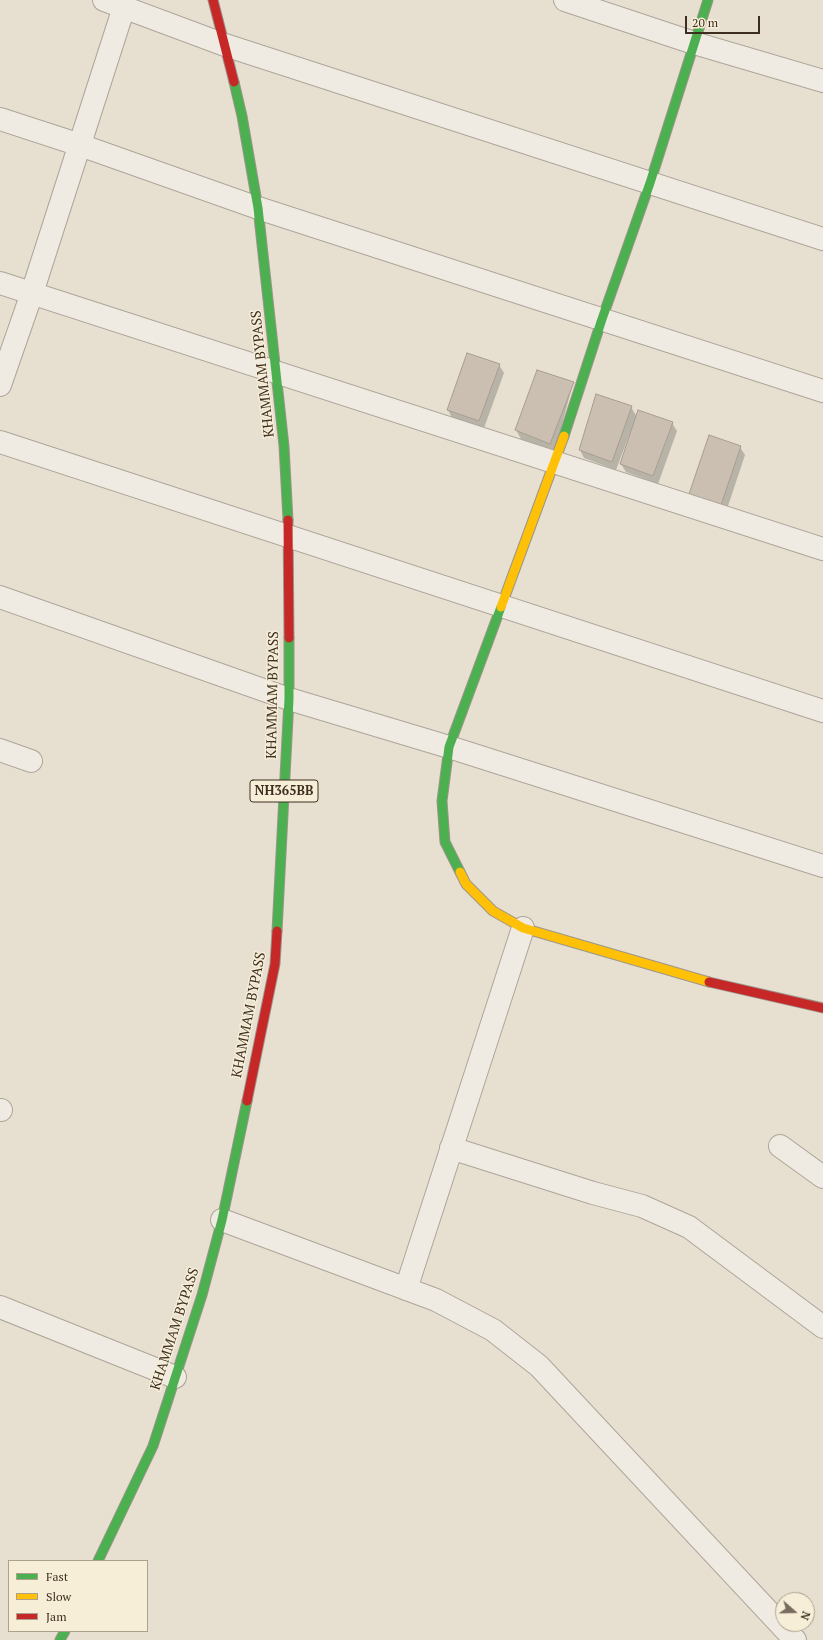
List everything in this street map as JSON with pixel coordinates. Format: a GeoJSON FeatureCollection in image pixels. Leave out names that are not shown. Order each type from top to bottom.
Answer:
{"type":"FeatureCollection","features":[{"type":"Feature","properties":{"kind":"main road","name":"KHAMMAM BYPASS"},"geometry":{"type":"LineString","coordinates":[[98,1560],[153,1446],[202,1295],[222,1220],[275,964],[289,699],[289,537],[284,446],[258,208],[242,116],[213,0]]}},
{"type":"Feature","properties":{"kind":"main road"},"geometry":{"type":"LineString","coordinates":[[708,0],[650,183],[602,319],[556,462],[449,747],[442,801],[445,842],[466,884],[493,911],[523,928],[700,980],[823,1008]]}},
{"type":"Feature","properties":{"kind":"street"},"geometry":{"type":"LineString","coordinates":[[565,0],[694,43],[823,81]]}},
{"type":"Feature","properties":{"kind":"street"},"geometry":{"type":"LineString","coordinates":[[0,385],[32,293],[80,145],[114,4],[225,45],[823,239]]}},
{"type":"Feature","properties":{"kind":"street"},"geometry":{"type":"LineString","coordinates":[[0,119],[80,145],[258,208],[823,391]]}},
{"type":"Feature","properties":{"kind":"street"},"geometry":{"type":"LineString","coordinates":[[0,283],[556,462],[823,550]]}},
{"type":"Feature","properties":{"kind":"street"},"geometry":{"type":"LineString","coordinates":[[0,442],[823,711]]}},
{"type":"Feature","properties":{"kind":"street"},"geometry":{"type":"LineString","coordinates":[[0,597],[289,699],[449,747],[823,866]]}},
{"type":"Feature","properties":{"kind":"street"},"geometry":{"type":"LineString","coordinates":[[0,750],[32,761]]}},
{"type":"Feature","properties":{"kind":"street"},"geometry":{"type":"LineString","coordinates":[[406,1288],[523,928]]}},
{"type":"Feature","properties":{"kind":"street"},"geometry":{"type":"LineString","coordinates":[[780,1146],[823,1177]]}},
{"type":"Feature","properties":{"kind":"street"},"geometry":{"type":"LineString","coordinates":[[451,1148],[593,1193],[642,1206],[689,1226],[823,1327]]}},
{"type":"Feature","properties":{"kind":"street"},"geometry":{"type":"LineString","coordinates":[[222,1220],[436,1300],[493,1330],[539,1366],[795,1640]]}},
{"type":"Feature","properties":{"kind":"street"},"geometry":{"type":"LineString","coordinates":[[0,1307],[175,1377]]}},
{"type":"Feature","properties":{"kind":"building"},"geometry":{"type":"Polygon","coordinates":[[[467,353],[500,364],[479,421],[447,410],[467,353]]]}},
{"type":"Feature","properties":{"kind":"building"},"geometry":{"type":"Polygon","coordinates":[[[537,370],[574,382],[550,444],[515,430],[537,370]]]}},
{"type":"Feature","properties":{"kind":"building"},"geometry":{"type":"Polygon","coordinates":[[[596,394],[632,406],[612,462],[579,450],[596,394]]]}},
{"type":"Feature","properties":{"kind":"building"},"geometry":{"type":"Polygon","coordinates":[[[638,410],[673,422],[653,476],[620,464],[638,410]]]}},
{"type":"Feature","properties":{"kind":"building"},"geometry":{"type":"Polygon","coordinates":[[[709,435],[741,446],[721,505],[689,494],[709,435]]]}},
{"type":"Feature","properties":{"kind":"traffic: fast"},"geometry":{"type":"LineString","coordinates":[[564,436],[602,319],[650,183],[708,0]]}},
{"type":"Feature","properties":{"kind":"traffic: fast"},"geometry":{"type":"LineString","coordinates":[[234,82],[242,116],[258,208],[284,446],[288,520]]}},
{"type":"Feature","properties":{"kind":"traffic: fast"},"geometry":{"type":"LineString","coordinates":[[460,872],[445,842],[442,801],[449,747],[501,607]]}},
{"type":"Feature","properties":{"kind":"traffic: fast"},"geometry":{"type":"LineString","coordinates":[[277,931],[289,699],[289,638]]}},
{"type":"Feature","properties":{"kind":"traffic: fast"},"geometry":{"type":"LineString","coordinates":[[98,1560],[153,1446],[202,1295],[222,1220],[247,1101]]}},
{"type":"Feature","properties":{"kind":"traffic: fast"},"geometry":{"type":"LineString","coordinates":[[60,1640],[64,1632]]}},
{"type":"Feature","properties":{"kind":"traffic: slow"},"geometry":{"type":"LineString","coordinates":[[501,607],[564,436]]}},
{"type":"Feature","properties":{"kind":"traffic: slow"},"geometry":{"type":"LineString","coordinates":[[460,872],[466,884],[493,911],[523,928],[709,982]]}},
{"type":"Feature","properties":{"kind":"traffic: jam"},"geometry":{"type":"LineString","coordinates":[[213,0],[234,82]]}},
{"type":"Feature","properties":{"kind":"traffic: jam"},"geometry":{"type":"LineString","coordinates":[[288,520],[289,638]]}},
{"type":"Feature","properties":{"kind":"traffic: jam"},"geometry":{"type":"LineString","coordinates":[[247,1101],[275,964],[277,931]]}},
{"type":"Feature","properties":{"kind":"traffic: jam"},"geometry":{"type":"LineString","coordinates":[[709,982],[823,1008]]}}]}
